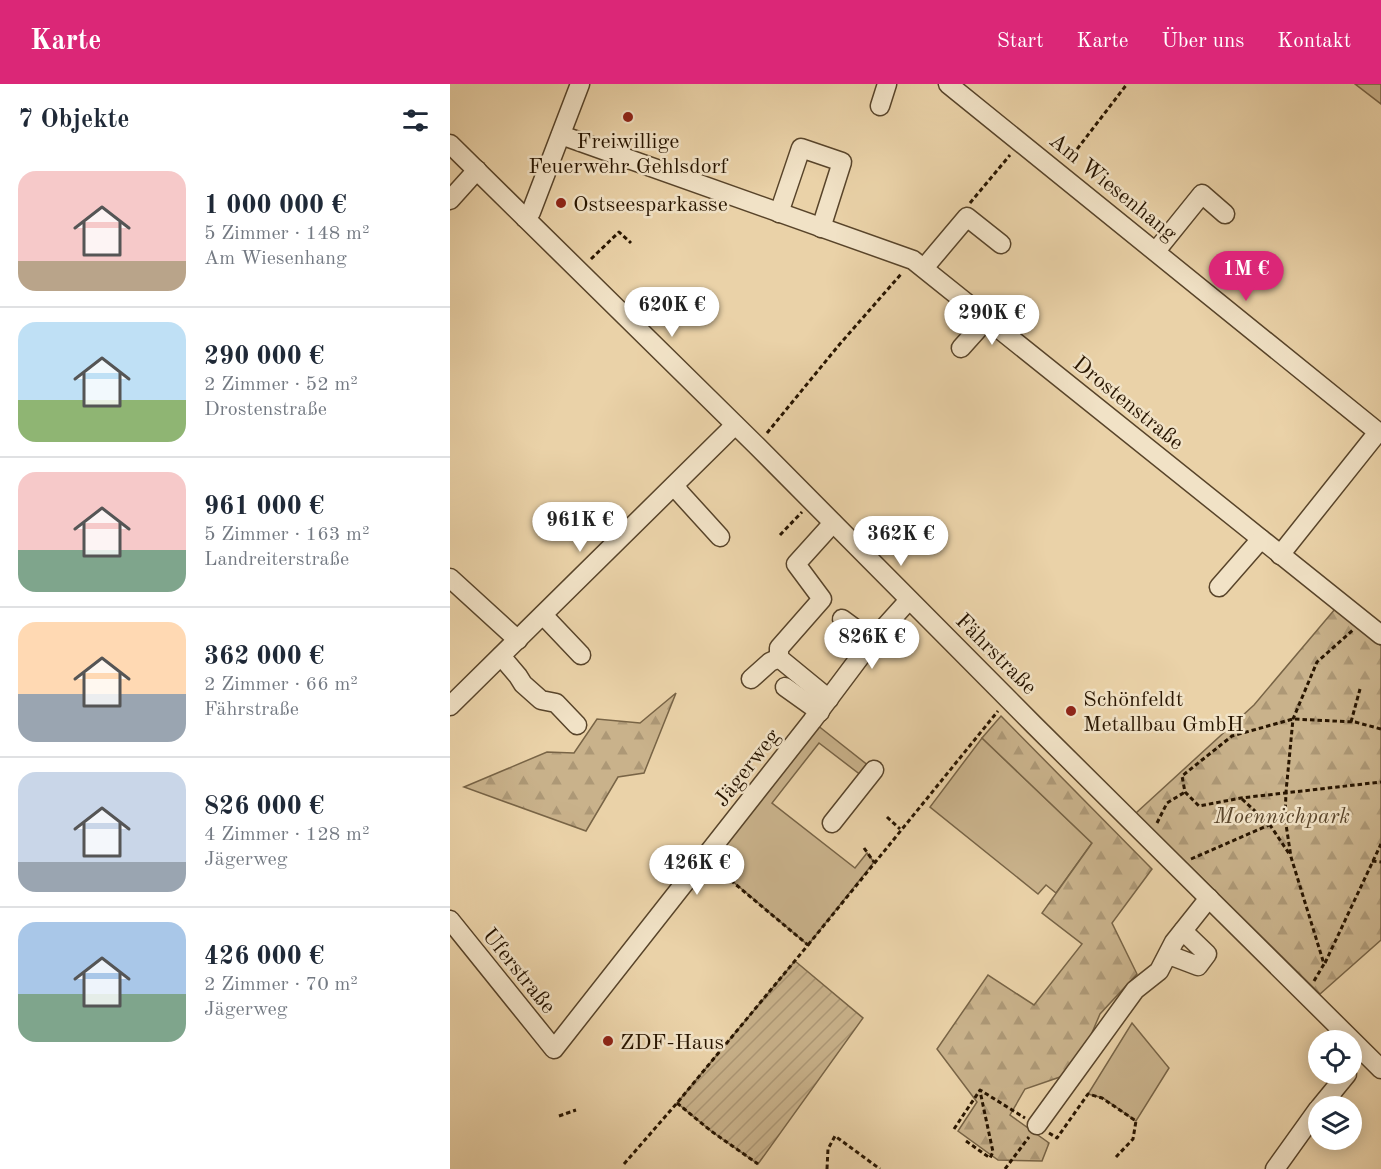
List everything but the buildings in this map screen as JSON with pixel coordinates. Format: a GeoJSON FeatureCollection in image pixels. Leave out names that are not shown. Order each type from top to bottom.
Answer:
{"type":"FeatureCollection","features":[{"type":"Feature","properties":{"kind":"street"},"geometry":{"type":"LineString","coordinates":[[525,218],[531,212],[580,84]]}},
{"type":"Feature","properties":{"kind":"street"},"geometry":{"type":"LineString","coordinates":[[880,106],[887,84]]}},
{"type":"Feature","properties":{"kind":"street","name":"Am Wiesenhang"},"geometry":{"type":"LineString","coordinates":[[948,84],[1380,431],[1280,555]]}},
{"type":"Feature","properties":{"kind":"street","name":"Drostenstraße"},"geometry":{"type":"LineString","coordinates":[[561,135],[918,264],[1381,635]]}},
{"type":"Feature","properties":{"kind":"street","name":"Fährstraße"},"geometry":{"type":"LineString","coordinates":[[450,144],[757,446],[1381,1069]]}},
{"type":"Feature","properties":{"kind":"street"},"geometry":{"type":"LineString","coordinates":[[779,213],[801,148],[843,162],[821,228]]}},
{"type":"Feature","properties":{"kind":"street"},"geometry":{"type":"LineString","coordinates":[[450,200],[477,170]]}},
{"type":"Feature","properties":{"kind":"street"},"geometry":{"type":"LineString","coordinates":[[1156,251],[1202,194],[1225,214]]}},
{"type":"Feature","properties":{"kind":"street"},"geometry":{"type":"LineString","coordinates":[[918,264],[967,217],[1001,244]]}},
{"type":"Feature","properties":{"kind":"street"},"geometry":{"type":"LineString","coordinates":[[961,348],[987,319]]}},
{"type":"Feature","properties":{"kind":"street"},"geometry":{"type":"LineString","coordinates":[[450,706],[735,425]]}},
{"type":"Feature","properties":{"kind":"street"},"geometry":{"type":"LineString","coordinates":[[675,485],[720,537]]}},
{"type":"Feature","properties":{"kind":"street"},"geometry":{"type":"LineString","coordinates":[[824,706],[779,658],[779,648],[822,600],[796,564],[833,523]]}},
{"type":"Feature","properties":{"kind":"street"},"geometry":{"type":"LineString","coordinates":[[1219,587],[1261,539]]}},
{"type":"Feature","properties":{"kind":"street"},"geometry":{"type":"LineString","coordinates":[[450,578],[518,640]]}},
{"type":"Feature","properties":{"kind":"street","name":"Jägerweg"},"geometry":{"type":"LineString","coordinates":[[554,1049],[824,706],[872,641],[909,600]]}},
{"type":"Feature","properties":{"kind":"street"},"geometry":{"type":"LineString","coordinates":[[543,615],[582,655]]}},
{"type":"Feature","properties":{"kind":"street"},"geometry":{"type":"LineString","coordinates":[[842,619],[872,641]]}},
{"type":"Feature","properties":{"kind":"street"},"geometry":{"type":"LineString","coordinates":[[501,656],[523,684],[535,695],[541,700],[556,703],[577,725]]}},
{"type":"Feature","properties":{"kind":"street"},"geometry":{"type":"LineString","coordinates":[[751,679],[770,662],[779,658]]}},
{"type":"Feature","properties":{"kind":"street"},"geometry":{"type":"LineString","coordinates":[[785,687],[824,706]]}},
{"type":"Feature","properties":{"kind":"street"},"geometry":{"type":"LineString","coordinates":[[832,823],[874,770]]}},
{"type":"Feature","properties":{"kind":"street"},"geometry":{"type":"LineString","coordinates":[[1037,1125],[1135,990],[1159,971],[1174,942],[1209,898]]}},
{"type":"Feature","properties":{"kind":"street","name":"Uferstraße"},"geometry":{"type":"LineString","coordinates":[[450,920],[554,1049]]}},
{"type":"Feature","properties":{"kind":"street"},"geometry":{"type":"LineString","coordinates":[[1169,955],[1198,966],[1207,954],[1183,931]]}},
{"type":"Feature","properties":{"kind":"street"},"geometry":{"type":"LineString","coordinates":[[1362,1057],[1365,1054]]}},
{"type":"Feature","properties":{"kind":"street"},"geometry":{"type":"LineString","coordinates":[[1329,1096],[1339,1084]]}},
{"type":"Feature","properties":{"kind":"street"},"geometry":{"type":"LineString","coordinates":[[1275,1169],[1308,1123]]}},
{"type":"Feature","properties":{"kind":"path"},"geometry":{"type":"LineString","coordinates":[[1059,172],[1127,84]]}},
{"type":"Feature","properties":{"kind":"path"},"geometry":{"type":"LineString","coordinates":[[579,271],[619,232],[631,243]]}},
{"type":"Feature","properties":{"kind":"path"},"geometry":{"type":"LineString","coordinates":[[757,446],[839,345],[918,264]]}},
{"type":"Feature","properties":{"kind":"path"},"geometry":{"type":"LineString","coordinates":[[780,535],[802,513]]}},
{"type":"Feature","properties":{"kind":"path"},"geometry":{"type":"LineString","coordinates":[[1324,964],[1291,857],[1285,818],[1293,719],[1317,663],[1363,620]]}},
{"type":"Feature","properties":{"kind":"path"},"geometry":{"type":"LineString","coordinates":[[1351,722],[1360,689]]}},
{"type":"Feature","properties":{"kind":"path"},"geometry":{"type":"LineString","coordinates":[[624,1164],[677,1103],[808,945],[900,829],[1009,700]]}},
{"type":"Feature","properties":{"kind":"path"},"geometry":{"type":"LineString","coordinates":[[1381,729],[1351,722],[1293,719],[1232,736],[1182,776],[1185,792],[1199,806],[1286,792],[1381,782]]}},
{"type":"Feature","properties":{"kind":"path"},"geometry":{"type":"LineString","coordinates":[[1146,836],[1153,830],[1167,803],[1185,792]]}},
{"type":"Feature","properties":{"kind":"path"},"geometry":{"type":"LineString","coordinates":[[1241,798],[1270,825],[1291,857]]}},
{"type":"Feature","properties":{"kind":"path"},"geometry":{"type":"LineString","coordinates":[[887,817],[900,829]]}},
{"type":"Feature","properties":{"kind":"path"},"geometry":{"type":"LineString","coordinates":[[1178,868],[1185,861],[1285,818]]}},
{"type":"Feature","properties":{"kind":"path"},"geometry":{"type":"LineString","coordinates":[[1303,992],[1311,985],[1324,964],[1381,844]]}},
{"type":"Feature","properties":{"kind":"path"},"geometry":{"type":"LineString","coordinates":[[864,848],[874,862]]}},
{"type":"Feature","properties":{"kind":"path"},"geometry":{"type":"LineString","coordinates":[[705,858],[808,945]]}},
{"type":"Feature","properties":{"kind":"path"},"geometry":{"type":"LineString","coordinates":[[1372,861],[1381,862]]}},
{"type":"Feature","properties":{"kind":"path"},"geometry":{"type":"LineString","coordinates":[[966,1141],[990,1158],[993,1152],[980,1090]]}},
{"type":"Feature","properties":{"kind":"path"},"geometry":{"type":"LineString","coordinates":[[677,1103],[711,1131],[758,1164]]}},
{"type":"Feature","properties":{"kind":"path"},"geometry":{"type":"LineString","coordinates":[[559,1116],[576,1110]]}},
{"type":"Feature","properties":{"kind":"path"},"geometry":{"type":"LineString","coordinates":[[1005,1169],[1037,1125]]}},
{"type":"Feature","properties":{"kind":"path"},"geometry":{"type":"LineString","coordinates":[[827,1169],[828,1149],[835,1136],[880,1169]]}},
{"type":"Feature","properties":{"kind":"green space"},"geometry":{"type":"Polygon","coordinates":[[[1355,84],[1381,84],[1381,104],[1355,84]]]}},
{"type":"Feature","properties":{"kind":"green space","name":"Moennichpark"},"geometry":{"type":"Polygon","coordinates":[[[1335,609],[1381,646],[1381,940],[1320,994],[1136,813],[1254,705],[1335,609]]]}},
{"type":"Feature","properties":{"kind":"green space"},"geometry":{"type":"Polygon","coordinates":[[[676,693],[644,773],[618,777],[586,831],[464,787],[547,752],[574,753],[597,719],[640,723],[676,693]]]}},
{"type":"Feature","properties":{"kind":"green space"},"geometry":{"type":"Polygon","coordinates":[[[1001,716],[1152,869],[1112,923],[1137,974],[1100,1014],[1076,1063],[1060,1077],[1025,1089],[1010,1115],[1049,1143],[1042,1161],[998,1160],[958,1131],[977,1102],[937,1049],[988,975],[1034,1005],[1082,944],[1042,913],[1092,843],[982,738],[1001,716]]]}},
{"type":"Feature","properties":{"kind":"green space"},"geometry":{"type":"Polygon","coordinates":[[[812,721],[874,770],[866,779],[819,743],[772,803],[855,868],[867,853],[874,862],[808,945],[705,858],[812,721]]]}},
{"type":"Feature","properties":{"kind":"green space"},"geometry":{"type":"Polygon","coordinates":[[[982,738],[1092,843],[1056,893],[1046,885],[1038,894],[930,807],[982,738]]]}},
{"type":"Feature","properties":{"kind":"green space"},"geometry":{"type":"Polygon","coordinates":[[[795,961],[863,1018],[758,1164],[711,1131],[677,1103],[795,961]]]}},
{"type":"Feature","properties":{"kind":"green space"},"geometry":{"type":"Polygon","coordinates":[[[1132,1023],[1169,1068],[1136,1121],[1103,1098],[1088,1094],[1132,1023]]]}},
{"type":"Feature","properties":{"kind":"place","name":"Freiwillige Feuerwehr Gehlsdorf"},"geometry":{"type":"Point","coordinates":[628,117]}},
{"type":"Feature","properties":{"kind":"place","name":"Ostseesparkasse"},"geometry":{"type":"Point","coordinates":[561,203]}},
{"type":"Feature","properties":{"kind":"place","name":"Schönfeldt Metallbau GmbH"},"geometry":{"type":"Point","coordinates":[1071,711]}},
{"type":"Feature","properties":{"kind":"place","name":"ZDF-Haus"},"geometry":{"type":"Point","coordinates":[608,1041]}}]}
